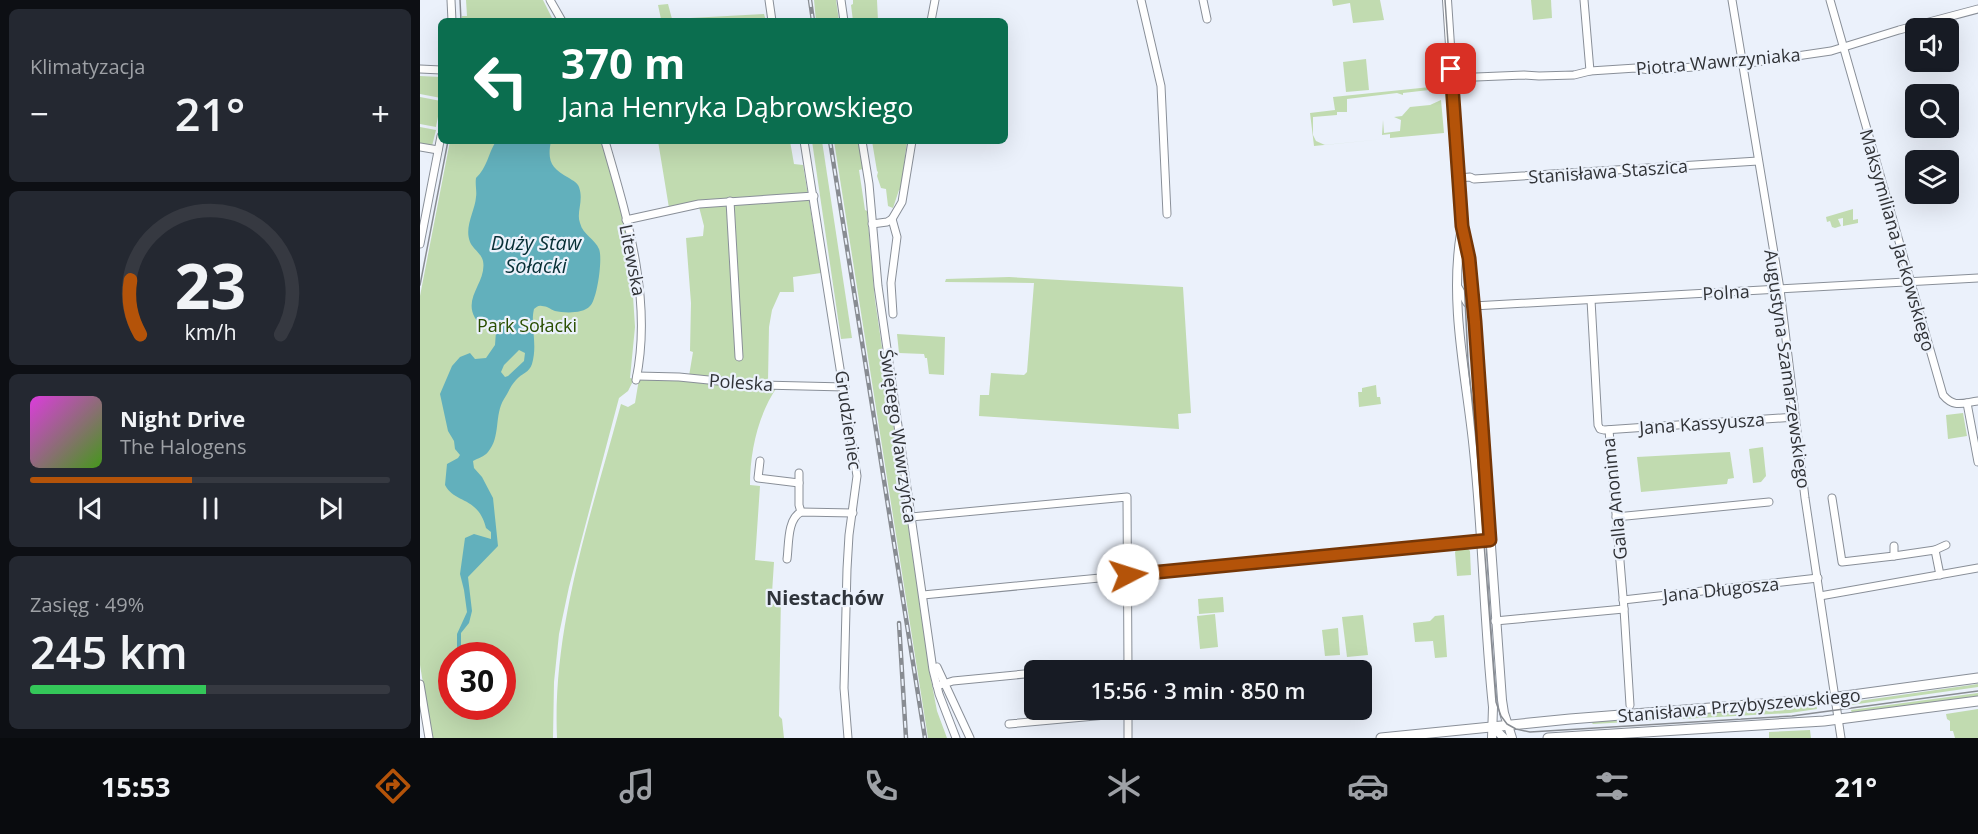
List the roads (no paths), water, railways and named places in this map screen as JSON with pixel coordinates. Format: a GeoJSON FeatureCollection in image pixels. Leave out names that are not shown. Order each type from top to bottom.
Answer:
{"type":"FeatureCollection","features":[{"type":"Feature","properties":{"kind":"main road","name":"Stanisława Przybyszewskiego"},"geometry":{"type":"LineString","coordinates":[[1381,738],[1500,725],[1835,698],[1978,678]]}},
{"type":"Feature","properties":{"kind":"main road","name":"Stanisława Przybyszewskiego"},"geometry":{"type":"LineString","coordinates":[[1548,738],[1838,719],[1978,701]]}},
{"type":"Feature","properties":{"kind":"street"},"geometry":{"type":"LineString","coordinates":[[451,0],[452,18]]}},
{"type":"Feature","properties":{"kind":"street"},"geometry":{"type":"LineString","coordinates":[[550,0],[560,18]]}},
{"type":"Feature","properties":{"kind":"street"},"geometry":{"type":"LineString","coordinates":[[769,0],[772,18]]}},
{"type":"Feature","properties":{"kind":"street"},"geometry":{"type":"LineString","coordinates":[[841,0],[844,18]]}},
{"type":"Feature","properties":{"kind":"street"},"geometry":{"type":"LineString","coordinates":[[932,18],[935,0]]}},
{"type":"Feature","properties":{"kind":"street"},"geometry":{"type":"LineString","coordinates":[[1141,0],[1161,86],[1167,214]]}},
{"type":"Feature","properties":{"kind":"street"},"geometry":{"type":"LineString","coordinates":[[1203,0],[1207,19]]}},
{"type":"Feature","properties":{"kind":"street"},"geometry":{"type":"LineString","coordinates":[[1447,0],[1462,226],[1469,258],[1473,306],[1493,706],[1504,738]]}},
{"type":"Feature","properties":{"kind":"street"},"geometry":{"type":"LineString","coordinates":[[1584,0],[1590,71]]}},
{"type":"Feature","properties":{"kind":"street","name":"Augustyna Szamarzewskiego"},"geometry":{"type":"LineString","coordinates":[[1732,0],[1780,289],[1805,498],[1841,738]]}},
{"type":"Feature","properties":{"kind":"street","name":"Maksymiliana Jackowskiego"},"geometry":{"type":"LineString","coordinates":[[1830,0],[1942,395],[1950,403],[1967,403]]}},
{"type":"Feature","properties":{"kind":"street","name":"Piotra Wawrzyniaka"},"geometry":{"type":"LineString","coordinates":[[1452,78],[1562,75],[1590,71],[1636,68],[1650,70],[1725,62],[1742,63],[1831,51],[1978,9]]}},
{"type":"Feature","properties":{"kind":"street"},"geometry":{"type":"LineString","coordinates":[[420,69],[438,70]]}},
{"type":"Feature","properties":{"kind":"street"},"geometry":{"type":"LineString","coordinates":[[420,244],[439,144]]}},
{"type":"Feature","properties":{"kind":"street","name":"Litewska"},"geometry":{"type":"LineString","coordinates":[[606,144],[637,269],[641,303],[641,339],[636,378]]}},
{"type":"Feature","properties":{"kind":"street","name":"Grudzieniec"},"geometry":{"type":"LineString","coordinates":[[805,144],[857,476],[848,547],[845,664],[848,738]]}},
{"type":"Feature","properties":{"kind":"street","name":"Świętego Wawrzyńca"},"geometry":{"type":"LineString","coordinates":[[862,144],[878,286],[930,648],[956,738]]}},
{"type":"Feature","properties":{"kind":"street"},"geometry":{"type":"LineString","coordinates":[[872,224],[892,219],[902,202],[912,144]]}},
{"type":"Feature","properties":{"kind":"street"},"geometry":{"type":"LineString","coordinates":[[420,147],[438,150]]}},
{"type":"Feature","properties":{"kind":"street","name":"Stanisława Staszica"},"geometry":{"type":"LineString","coordinates":[[1459,178],[1758,161]]}},
{"type":"Feature","properties":{"kind":"street"},"geometry":{"type":"LineString","coordinates":[[626,220],[699,204],[814,196]]}},
{"type":"Feature","properties":{"kind":"street"},"geometry":{"type":"LineString","coordinates":[[730,201],[739,357]]}},
{"type":"Feature","properties":{"kind":"street"},"geometry":{"type":"LineString","coordinates":[[892,219],[897,234],[891,283],[893,314]]}},
{"type":"Feature","properties":{"kind":"street"},"geometry":{"type":"LineString","coordinates":[[1462,226],[1458,287],[1463,374],[1496,621],[1503,706],[1500,725],[1492,738]]}},
{"type":"Feature","properties":{"kind":"street","name":"Polna"},"geometry":{"type":"LineString","coordinates":[[1473,306],[1978,278]]}},
{"type":"Feature","properties":{"kind":"street"},"geometry":{"type":"LineString","coordinates":[[1458,287],[1467,303],[1473,306]]}},
{"type":"Feature","properties":{"kind":"street","name":"Galla Anonima"},"geometry":{"type":"LineString","coordinates":[[1591,300],[1598,425],[1602,430],[1609,430],[1630,705]]}},
{"type":"Feature","properties":{"kind":"street"},"geometry":{"type":"LineString","coordinates":[[1459,319],[1463,311],[1473,306]]}},
{"type":"Feature","properties":{"kind":"street","name":"Poleska"},"geometry":{"type":"LineString","coordinates":[[636,378],[679,377],[758,385],[844,387]]}},
{"type":"Feature","properties":{"kind":"street"},"geometry":{"type":"LineString","coordinates":[[1978,401],[1967,403],[1978,462]]}},
{"type":"Feature","properties":{"kind":"street","name":"Jana Kassyusza"},"geometry":{"type":"LineString","coordinates":[[1609,430],[1796,417]]}},
{"type":"Feature","properties":{"kind":"street"},"geometry":{"type":"LineString","coordinates":[[760,461],[758,478],[799,483]]}},
{"type":"Feature","properties":{"kind":"street"},"geometry":{"type":"LineString","coordinates":[[799,473],[801,512]]}},
{"type":"Feature","properties":{"kind":"street"},"geometry":{"type":"LineString","coordinates":[[911,517],[1126,497],[1128,660]]}},
{"type":"Feature","properties":{"kind":"street"},"geometry":{"type":"LineString","coordinates":[[1832,498],[1842,562],[1935,550],[1946,545]]}},
{"type":"Feature","properties":{"kind":"street"},"geometry":{"type":"LineString","coordinates":[[1616,517],[1769,502]]}},
{"type":"Feature","properties":{"kind":"street"},"geometry":{"type":"LineString","coordinates":[[787,559],[792,522],[796,514],[801,512],[852,513]]}},
{"type":"Feature","properties":{"kind":"street"},"geometry":{"type":"LineString","coordinates":[[923,595],[1485,540]]}},
{"type":"Feature","properties":{"kind":"street"},"geometry":{"type":"LineString","coordinates":[[1894,546],[1894,556]]}},
{"type":"Feature","properties":{"kind":"street"},"geometry":{"type":"LineString","coordinates":[[1935,550],[1940,575]]}},
{"type":"Feature","properties":{"kind":"street"},"geometry":{"type":"LineString","coordinates":[[1820,596],[1978,568]]}},
{"type":"Feature","properties":{"kind":"street","name":"Jana Długosza"},"geometry":{"type":"LineString","coordinates":[[1623,600],[1818,578]]}},
{"type":"Feature","properties":{"kind":"street"},"geometry":{"type":"LineString","coordinates":[[1496,621],[1624,609]]}},
{"type":"Feature","properties":{"kind":"street"},"geometry":{"type":"LineString","coordinates":[[940,685],[1024,674]]}},
{"type":"Feature","properties":{"kind":"street"},"geometry":{"type":"LineString","coordinates":[[420,684],[422,710],[429,738]]}},
{"type":"Feature","properties":{"kind":"street","name":"Świętego Wawrzyńca"},"geometry":{"type":"LineString","coordinates":[[940,685],[970,738]]}},
{"type":"Feature","properties":{"kind":"street"},"geometry":{"type":"LineString","coordinates":[[1008,724],[1045,720]]}},
{"type":"Feature","properties":{"kind":"street"},"geometry":{"type":"LineString","coordinates":[[1128,720],[1128,738]]}},
{"type":"Feature","properties":{"kind":"street"},"geometry":{"type":"LineString","coordinates":[[1500,725],[1512,738]]}},
{"type":"Feature","properties":{"kind":"water","name":"Duży Staw Sołacki"},"geometry":{"type":"Polygon","coordinates":[[[495,144],[551,144],[550,159],[554,167],[579,187],[580,223],[599,249],[600,269],[595,296],[587,309],[568,312],[538,306],[534,309],[532,364],[514,382],[501,405],[492,446],[485,455],[473,461],[474,468],[482,477],[493,498],[498,546],[468,577],[472,611],[469,623],[461,633],[461,642],[457,642],[457,634],[467,612],[460,574],[465,538],[474,534],[491,539],[491,532],[486,528],[478,510],[454,495],[445,485],[447,464],[460,455],[448,431],[440,394],[452,366],[460,357],[470,353],[475,359],[486,358],[495,345],[496,331],[478,322],[472,310],[473,296],[483,269],[481,256],[473,247],[468,236],[476,197],[476,178],[483,170],[495,144]],[[519,350],[504,365],[501,372],[505,377],[524,361],[525,353],[519,350]]]}},
{"type":"Feature","properties":{"kind":"tram line"},"geometry":{"type":"LineString","coordinates":[[460,0],[461,18]]}},
{"type":"Feature","properties":{"kind":"tram line"},"geometry":{"type":"LineString","coordinates":[[1445,0],[1468,361],[1496,702],[1507,724],[1530,732],[1792,716],[1978,691]]}},
{"type":"Feature","properties":{"kind":"tram line"},"geometry":{"type":"LineString","coordinates":[[420,285],[447,144]]}},
{"type":"Feature","properties":{"kind":"railway"},"geometry":{"type":"LineString","coordinates":[[810,0],[813,18]]}},
{"type":"Feature","properties":{"kind":"railway"},"geometry":{"type":"LineString","coordinates":[[830,144],[925,738]]}},
{"type":"Feature","properties":{"kind":"railway"},"geometry":{"type":"LineString","coordinates":[[899,623],[906,738]]}},
{"type":"Feature","properties":{"kind":"district","name":"Niestachów"},"geometry":{"type":"Point","coordinates":[825,597]}},
{"type":"Feature","properties":{"kind":"park label","name":"Park Sołacki"},"geometry":{"type":"Point","coordinates":[527,325]}}]}
